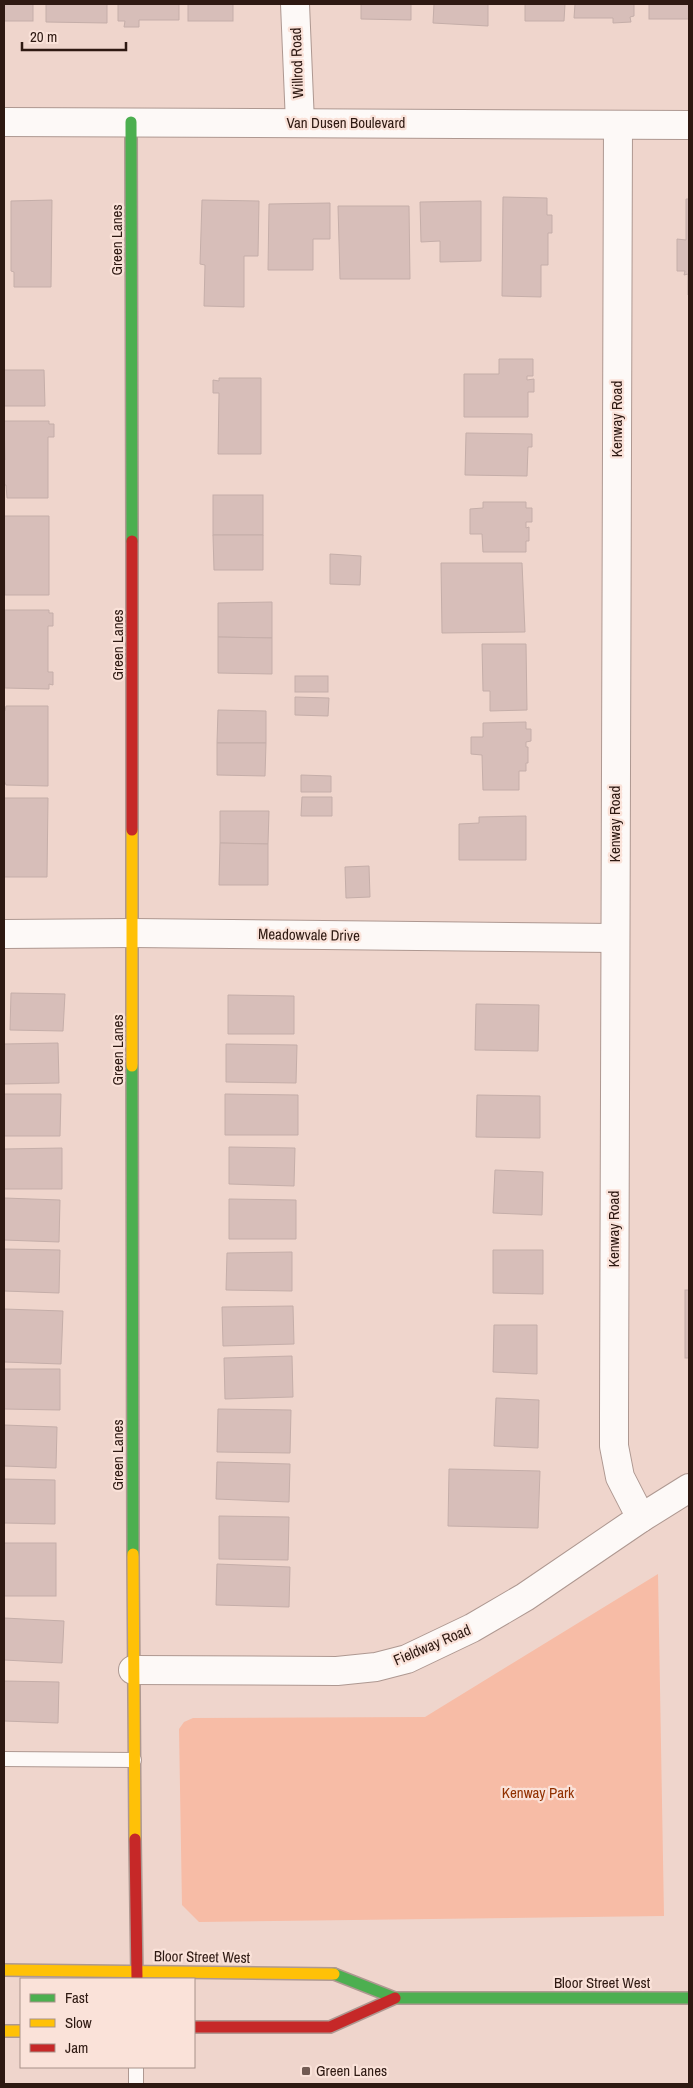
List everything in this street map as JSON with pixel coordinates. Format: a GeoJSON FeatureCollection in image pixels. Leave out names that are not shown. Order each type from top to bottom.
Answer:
{"type":"FeatureCollection","features":[{"type":"Feature","properties":{"kind":"street","name":"Willrod Road"},"geometry":{"type":"LineString","coordinates":[[295,4],[300,123]]}},
{"type":"Feature","properties":{"kind":"street","name":"Van Dusen Boulevard"},"geometry":{"type":"LineString","coordinates":[[4,122],[689,125]]}},
{"type":"Feature","properties":{"kind":"street","name":"Green Lanes"},"geometry":{"type":"LineString","coordinates":[[131,122],[134,1760],[137,1975]]}},
{"type":"Feature","properties":{"kind":"street","name":"Kenway Road"},"geometry":{"type":"LineString","coordinates":[[618,125],[614,1446],[620,1477],[640,1518]]}},
{"type":"Feature","properties":{"kind":"street","name":"Meadowvale Drive"},"geometry":{"type":"LineString","coordinates":[[4,934],[133,933],[615,938]]}},
{"type":"Feature","properties":{"kind":"street","name":"Fieldway Road"},"geometry":{"type":"LineString","coordinates":[[134,1670],[337,1671],[376,1667],[407,1659],[464,1632],[525,1597],[640,1518],[689,1488]]}},
{"type":"Feature","properties":{"kind":"street","name":"Bloor Street West"},"geometry":{"type":"LineString","coordinates":[[4,1970],[137,1975],[336,1974],[394,1998],[689,1998]]}},
{"type":"Feature","properties":{"kind":"street","name":"Bloor Street West"},"geometry":{"type":"LineString","coordinates":[[195,2027],[330,2027],[394,1998]]}},
{"type":"Feature","properties":{"kind":"street"},"geometry":{"type":"LineString","coordinates":[[4,2031],[20,2030]]}},
{"type":"Feature","properties":{"kind":"lane"},"geometry":{"type":"LineString","coordinates":[[4,1759],[134,1760]]}},
{"type":"Feature","properties":{"kind":"lane"},"geometry":{"type":"LineString","coordinates":[[136,2068],[136,2084]]}},
{"type":"Feature","properties":{"kind":"green space","name":"Kenway Park"},"geometry":{"type":"Polygon","coordinates":[[[658,1574],[664,1916],[199,1922],[182,1905],[179,1729],[184,1722],[193,1718],[425,1717],[658,1574]]]}},
{"type":"Feature","properties":{"kind":"building"},"geometry":{"type":"Polygon","coordinates":[[[4,4],[33,4],[33,21],[4,21],[4,4]]]}},
{"type":"Feature","properties":{"kind":"building"},"geometry":{"type":"Polygon","coordinates":[[[46,4],[107,4],[107,23],[46,22],[46,4]]]}},
{"type":"Feature","properties":{"kind":"building"},"geometry":{"type":"Polygon","coordinates":[[[118,4],[179,4],[179,20],[139,20],[139,27],[124,27],[125,21],[118,21],[118,4]]]}},
{"type":"Feature","properties":{"kind":"building"},"geometry":{"type":"Polygon","coordinates":[[[188,4],[233,4],[233,21],[188,21],[188,4]]]}},
{"type":"Feature","properties":{"kind":"building"},"geometry":{"type":"Polygon","coordinates":[[[361,4],[411,4],[411,20],[361,19],[361,4]]]}},
{"type":"Feature","properties":{"kind":"building"},"geometry":{"type":"Polygon","coordinates":[[[434,4],[488,4],[488,26],[433,23],[434,4]]]}},
{"type":"Feature","properties":{"kind":"building"},"geometry":{"type":"Polygon","coordinates":[[[525,4],[565,4],[564,21],[525,21],[525,4]]]}},
{"type":"Feature","properties":{"kind":"building"},"geometry":{"type":"Polygon","coordinates":[[[575,4],[634,4],[634,16],[630,17],[631,22],[613,23],[613,18],[574,18],[575,4]]]}},
{"type":"Feature","properties":{"kind":"building"},"geometry":{"type":"Polygon","coordinates":[[[649,4],[689,4],[689,19],[649,19],[649,4]]]}},
{"type":"Feature","properties":{"kind":"building"},"geometry":{"type":"Polygon","coordinates":[[[503,197],[547,198],[547,215],[552,215],[552,233],[548,233],[548,265],[541,265],[541,297],[502,296],[503,197]]]}},
{"type":"Feature","properties":{"kind":"building"},"geometry":{"type":"Polygon","coordinates":[[[686,199],[689,199],[689,295],[688,274],[684,275],[685,271],[677,271],[677,239],[686,240],[686,199]]]}},
{"type":"Feature","properties":{"kind":"building"},"geometry":{"type":"Polygon","coordinates":[[[52,200],[51,287],[14,287],[14,272],[11,271],[11,201],[52,200]]]}},
{"type":"Feature","properties":{"kind":"building"},"geometry":{"type":"Polygon","coordinates":[[[202,200],[259,201],[258,256],[244,256],[244,307],[204,306],[205,265],[200,264],[202,200]]]}},
{"type":"Feature","properties":{"kind":"building"},"geometry":{"type":"Polygon","coordinates":[[[481,201],[481,261],[440,262],[440,241],[421,242],[420,202],[481,201]]]}},
{"type":"Feature","properties":{"kind":"building"},"geometry":{"type":"Polygon","coordinates":[[[330,203],[330,239],[313,239],[313,270],[268,270],[269,204],[330,203]]]}},
{"type":"Feature","properties":{"kind":"building"},"geometry":{"type":"Polygon","coordinates":[[[338,206],[409,206],[410,279],[340,279],[338,206]]]}},
{"type":"Feature","properties":{"kind":"building"},"geometry":{"type":"Polygon","coordinates":[[[499,359],[533,359],[533,376],[527,376],[527,380],[534,379],[534,392],[528,392],[528,417],[464,417],[464,374],[499,374],[499,359]]]}},
{"type":"Feature","properties":{"kind":"building"},"geometry":{"type":"Polygon","coordinates":[[[4,370],[44,370],[45,406],[4,406],[4,370]]]}},
{"type":"Feature","properties":{"kind":"building"},"geometry":{"type":"Polygon","coordinates":[[[219,378],[261,378],[261,454],[218,454],[219,393],[213,393],[213,380],[219,381],[219,378]]]}},
{"type":"Feature","properties":{"kind":"building"},"geometry":{"type":"Polygon","coordinates":[[[4,421],[49,421],[49,424],[54,424],[54,437],[48,437],[48,498],[7,498],[6,485],[4,485],[4,421]]]}},
{"type":"Feature","properties":{"kind":"building"},"geometry":{"type":"Polygon","coordinates":[[[466,433],[532,434],[532,447],[528,447],[527,476],[465,475],[466,433]]]}},
{"type":"Feature","properties":{"kind":"building"},"geometry":{"type":"Polygon","coordinates":[[[213,495],[263,495],[263,535],[213,535],[213,495]]]}},
{"type":"Feature","properties":{"kind":"building"},"geometry":{"type":"Polygon","coordinates":[[[483,502],[526,502],[526,508],[532,508],[532,522],[526,522],[526,528],[529,527],[529,541],[526,541],[526,552],[483,552],[482,534],[470,534],[470,509],[483,508],[483,502]]]}},
{"type":"Feature","properties":{"kind":"building"},"geometry":{"type":"Polygon","coordinates":[[[4,516],[49,516],[49,595],[5,595],[4,516]]]}},
{"type":"Feature","properties":{"kind":"building"},"geometry":{"type":"Polygon","coordinates":[[[213,535],[263,535],[263,570],[214,570],[213,535]]]}},
{"type":"Feature","properties":{"kind":"building"},"geometry":{"type":"Polygon","coordinates":[[[330,554],[361,556],[360,585],[330,584],[330,554]]]}},
{"type":"Feature","properties":{"kind":"building"},"geometry":{"type":"Polygon","coordinates":[[[441,563],[522,563],[525,632],[442,633],[441,563]]]}},
{"type":"Feature","properties":{"kind":"building"},"geometry":{"type":"Polygon","coordinates":[[[272,602],[272,638],[218,637],[218,603],[272,602]]]}},
{"type":"Feature","properties":{"kind":"building"},"geometry":{"type":"Polygon","coordinates":[[[5,610],[49,610],[49,613],[53,613],[53,626],[48,626],[48,672],[53,672],[53,685],[49,684],[49,689],[5,688],[5,610]]]}},
{"type":"Feature","properties":{"kind":"building"},"geometry":{"type":"Polygon","coordinates":[[[218,637],[272,638],[272,674],[218,673],[218,637]]]}},
{"type":"Feature","properties":{"kind":"building"},"geometry":{"type":"Polygon","coordinates":[[[482,644],[526,644],[527,710],[490,711],[490,691],[483,691],[482,644]]]}},
{"type":"Feature","properties":{"kind":"building"},"geometry":{"type":"Polygon","coordinates":[[[295,676],[328,676],[328,692],[295,692],[295,676]]]}},
{"type":"Feature","properties":{"kind":"building"},"geometry":{"type":"Polygon","coordinates":[[[295,697],[329,698],[328,716],[295,715],[295,697]]]}},
{"type":"Feature","properties":{"kind":"building"},"geometry":{"type":"Polygon","coordinates":[[[6,706],[48,706],[48,786],[6,785],[4,780],[4,711],[6,706]]]}},
{"type":"Feature","properties":{"kind":"building"},"geometry":{"type":"Polygon","coordinates":[[[218,710],[266,711],[266,743],[217,743],[218,710]]]}},
{"type":"Feature","properties":{"kind":"building"},"geometry":{"type":"Polygon","coordinates":[[[526,722],[526,729],[531,729],[531,741],[526,742],[526,747],[528,747],[528,763],[526,763],[526,771],[519,771],[519,790],[483,790],[482,755],[471,754],[471,737],[483,737],[483,723],[526,722]]]}},
{"type":"Feature","properties":{"kind":"building"},"geometry":{"type":"Polygon","coordinates":[[[217,743],[266,743],[265,776],[217,775],[217,743]]]}},
{"type":"Feature","properties":{"kind":"building"},"geometry":{"type":"Polygon","coordinates":[[[301,775],[331,776],[331,792],[301,792],[301,775]]]}},
{"type":"Feature","properties":{"kind":"building"},"geometry":{"type":"Polygon","coordinates":[[[302,797],[332,797],[332,816],[301,816],[302,797]]]}},
{"type":"Feature","properties":{"kind":"building"},"geometry":{"type":"Polygon","coordinates":[[[4,798],[48,798],[47,877],[4,877],[4,798]]]}},
{"type":"Feature","properties":{"kind":"building"},"geometry":{"type":"Polygon","coordinates":[[[220,811],[269,811],[268,844],[220,843],[220,811]]]}},
{"type":"Feature","properties":{"kind":"building"},"geometry":{"type":"Polygon","coordinates":[[[526,816],[526,860],[459,860],[459,824],[479,823],[479,817],[526,816]]]}},
{"type":"Feature","properties":{"kind":"building"},"geometry":{"type":"Polygon","coordinates":[[[220,843],[268,844],[268,885],[219,885],[220,843]]]}},
{"type":"Feature","properties":{"kind":"building"},"geometry":{"type":"Polygon","coordinates":[[[369,866],[370,897],[346,898],[345,867],[369,866]]]}},
{"type":"Feature","properties":{"kind":"building"},"geometry":{"type":"Polygon","coordinates":[[[11,993],[65,994],[63,1031],[10,1030],[11,993]]]}},
{"type":"Feature","properties":{"kind":"building"},"geometry":{"type":"Polygon","coordinates":[[[228,995],[294,996],[294,1034],[228,1034],[228,995]]]}},
{"type":"Feature","properties":{"kind":"building"},"geometry":{"type":"Polygon","coordinates":[[[476,1004],[539,1005],[538,1051],[475,1050],[476,1004]]]}},
{"type":"Feature","properties":{"kind":"building"},"geometry":{"type":"Polygon","coordinates":[[[58,1043],[59,1083],[4,1084],[4,1044],[58,1043]]]}},
{"type":"Feature","properties":{"kind":"building"},"geometry":{"type":"Polygon","coordinates":[[[226,1044],[297,1045],[296,1083],[226,1082],[226,1044]]]}},
{"type":"Feature","properties":{"kind":"building"},"geometry":{"type":"Polygon","coordinates":[[[4,1094],[61,1094],[60,1136],[4,1136],[4,1094]]]}},
{"type":"Feature","properties":{"kind":"building"},"geometry":{"type":"Polygon","coordinates":[[[225,1094],[298,1095],[298,1135],[225,1135],[225,1094]]]}},
{"type":"Feature","properties":{"kind":"building"},"geometry":{"type":"Polygon","coordinates":[[[477,1095],[540,1096],[540,1138],[476,1137],[477,1095]]]}},
{"type":"Feature","properties":{"kind":"building"},"geometry":{"type":"Polygon","coordinates":[[[229,1147],[295,1148],[294,1186],[229,1184],[229,1147]]]}},
{"type":"Feature","properties":{"kind":"building"},"geometry":{"type":"Polygon","coordinates":[[[62,1148],[62,1189],[4,1189],[4,1149],[62,1148]]]}},
{"type":"Feature","properties":{"kind":"building"},"geometry":{"type":"Polygon","coordinates":[[[495,1170],[543,1172],[542,1215],[493,1213],[495,1170]]]}},
{"type":"Feature","properties":{"kind":"building"},"geometry":{"type":"Polygon","coordinates":[[[4,1198],[60,1200],[59,1242],[4,1240],[4,1198]]]}},
{"type":"Feature","properties":{"kind":"building"},"geometry":{"type":"Polygon","coordinates":[[[229,1199],[296,1200],[296,1239],[229,1239],[229,1199]]]}},
{"type":"Feature","properties":{"kind":"building"},"geometry":{"type":"Polygon","coordinates":[[[4,1249],[60,1250],[59,1293],[4,1291],[4,1249]]]}},
{"type":"Feature","properties":{"kind":"building"},"geometry":{"type":"Polygon","coordinates":[[[493,1250],[543,1250],[543,1294],[493,1293],[493,1250]]]}},
{"type":"Feature","properties":{"kind":"building"},"geometry":{"type":"Polygon","coordinates":[[[292,1252],[292,1291],[226,1290],[227,1253],[292,1252]]]}},
{"type":"Feature","properties":{"kind":"building"},"geometry":{"type":"Polygon","coordinates":[[[685,1290],[689,1290],[689,1358],[685,1358],[685,1290]]]}},
{"type":"Feature","properties":{"kind":"building"},"geometry":{"type":"Polygon","coordinates":[[[293,1306],[294,1344],[223,1346],[222,1307],[293,1306]]]}},
{"type":"Feature","properties":{"kind":"building"},"geometry":{"type":"Polygon","coordinates":[[[4,1309],[63,1311],[61,1364],[4,1362],[4,1309]]]}},
{"type":"Feature","properties":{"kind":"building"},"geometry":{"type":"Polygon","coordinates":[[[494,1325],[537,1325],[537,1374],[493,1372],[494,1325]]]}},
{"type":"Feature","properties":{"kind":"building"},"geometry":{"type":"Polygon","coordinates":[[[292,1356],[293,1397],[225,1399],[224,1358],[292,1356]]]}},
{"type":"Feature","properties":{"kind":"building"},"geometry":{"type":"Polygon","coordinates":[[[4,1369],[60,1369],[60,1410],[4,1409],[4,1369]]]}},
{"type":"Feature","properties":{"kind":"building"},"geometry":{"type":"Polygon","coordinates":[[[496,1398],[539,1400],[538,1448],[494,1446],[496,1398]]]}},
{"type":"Feature","properties":{"kind":"building"},"geometry":{"type":"Polygon","coordinates":[[[218,1409],[291,1410],[290,1453],[217,1452],[218,1409]]]}},
{"type":"Feature","properties":{"kind":"building"},"geometry":{"type":"Polygon","coordinates":[[[4,1425],[57,1427],[56,1468],[4,1466],[4,1425]]]}},
{"type":"Feature","properties":{"kind":"building"},"geometry":{"type":"Polygon","coordinates":[[[217,1462],[290,1464],[289,1502],[216,1499],[217,1462]]]}},
{"type":"Feature","properties":{"kind":"building"},"geometry":{"type":"Polygon","coordinates":[[[449,1469],[540,1471],[538,1528],[448,1526],[449,1469]]]}},
{"type":"Feature","properties":{"kind":"building"},"geometry":{"type":"Polygon","coordinates":[[[4,1479],[55,1480],[55,1524],[4,1523],[4,1479]]]}},
{"type":"Feature","properties":{"kind":"building"},"geometry":{"type":"Polygon","coordinates":[[[219,1516],[289,1517],[288,1560],[219,1559],[219,1516]]]}},
{"type":"Feature","properties":{"kind":"building"},"geometry":{"type":"Polygon","coordinates":[[[4,1543],[56,1543],[56,1596],[4,1596],[4,1543]]]}},
{"type":"Feature","properties":{"kind":"building"},"geometry":{"type":"Polygon","coordinates":[[[217,1564],[290,1567],[289,1607],[216,1605],[217,1564]]]}},
{"type":"Feature","properties":{"kind":"building"},"geometry":{"type":"Polygon","coordinates":[[[4,1618],[64,1621],[62,1663],[4,1660],[4,1618]]]}},
{"type":"Feature","properties":{"kind":"building"},"geometry":{"type":"Polygon","coordinates":[[[4,1681],[59,1682],[58,1723],[4,1721],[4,1681]]]}},
{"type":"Feature","properties":{"kind":"traffic: fast"},"geometry":{"type":"LineString","coordinates":[[131,122],[132,541]]}},
{"type":"Feature","properties":{"kind":"traffic: fast"},"geometry":{"type":"LineString","coordinates":[[132,1066],[133,1554]]}},
{"type":"Feature","properties":{"kind":"traffic: fast"},"geometry":{"type":"LineString","coordinates":[[334,1974],[395,1998],[689,1998]]}},
{"type":"Feature","properties":{"kind":"traffic: slow"},"geometry":{"type":"LineString","coordinates":[[132,830],[132,1066]]}},
{"type":"Feature","properties":{"kind":"traffic: slow"},"geometry":{"type":"LineString","coordinates":[[133,1554],[135,1839]]}},
{"type":"Feature","properties":{"kind":"traffic: slow"},"geometry":{"type":"LineString","coordinates":[[4,1970],[334,1974]]}},
{"type":"Feature","properties":{"kind":"traffic: slow"},"geometry":{"type":"LineString","coordinates":[[4,2031],[20,2031]]}},
{"type":"Feature","properties":{"kind":"traffic: jam"},"geometry":{"type":"LineString","coordinates":[[132,541],[132,830]]}},
{"type":"Feature","properties":{"kind":"traffic: jam"},"geometry":{"type":"LineString","coordinates":[[135,1839],[137,1978]]}},
{"type":"Feature","properties":{"kind":"traffic: jam"},"geometry":{"type":"LineString","coordinates":[[195,2027],[330,2027],[395,1998]]}},
{"type":"Feature","properties":{"kind":"place","name":"Green Lanes"},"geometry":{"type":"Point","coordinates":[306,2071]}}]}
